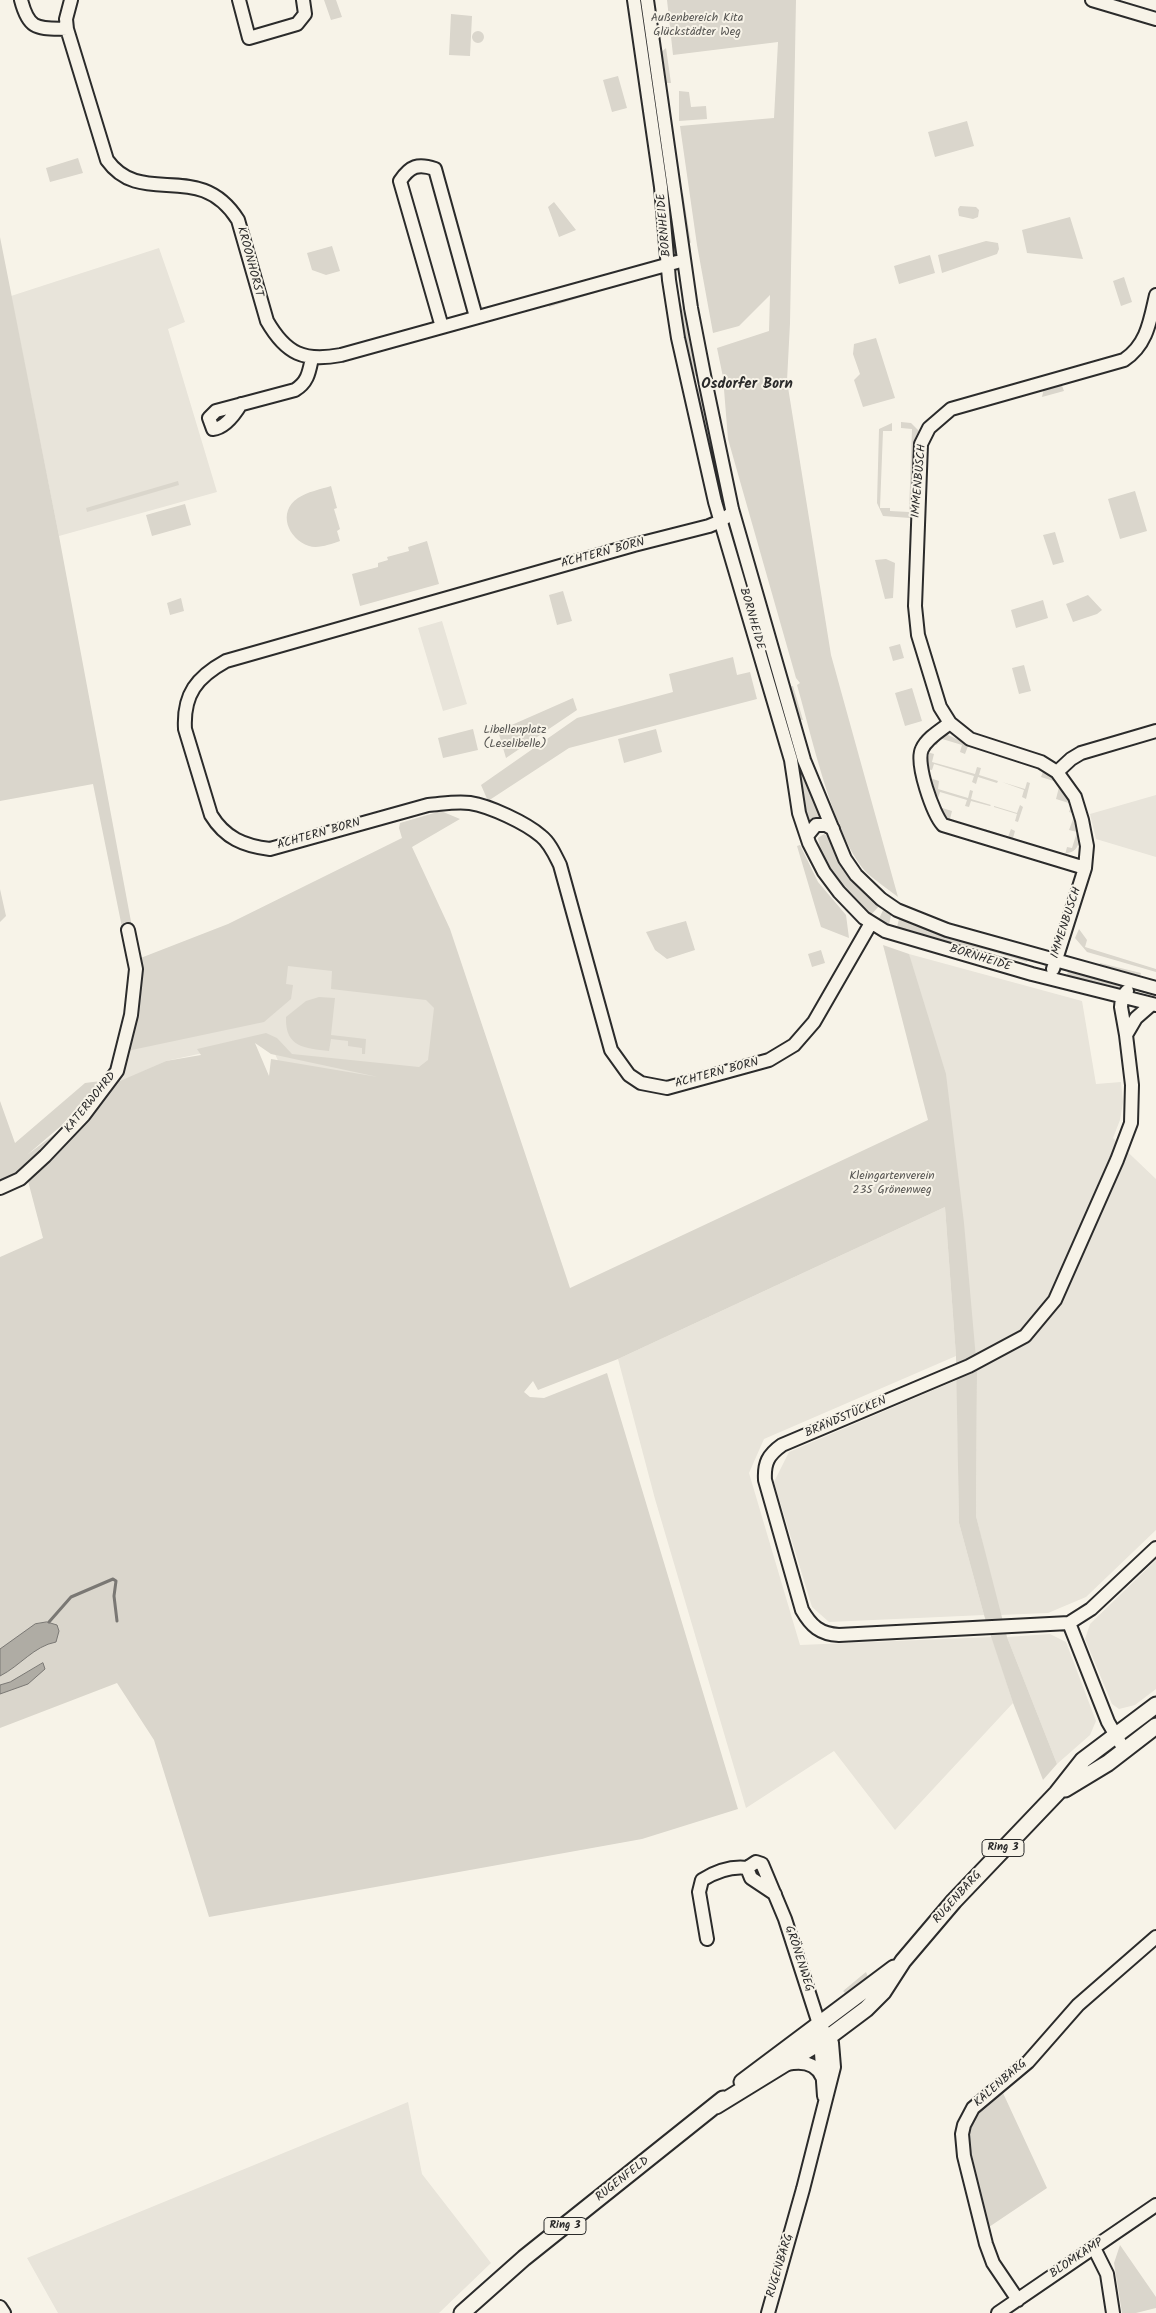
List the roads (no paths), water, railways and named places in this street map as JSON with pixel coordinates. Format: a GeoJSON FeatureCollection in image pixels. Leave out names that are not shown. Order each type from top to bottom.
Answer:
{"type":"FeatureCollection","features":[{"type":"Feature","properties":{"kind":"main road","name":"RUGENBARG"},"geometry":{"type":"LineString","coordinates":[[825,2039],[876,2000],[903,1961],[954,1900],[1057,1793],[1083,1760],[1156,1705]]}},
{"type":"Feature","properties":{"kind":"main road","name":"RUGENBARG"},"geometry":{"type":"LineString","coordinates":[[1057,1793],[1125,1751],[1156,1726]]}},
{"type":"Feature","properties":{"kind":"main road","name":"RUGENBARG"},"geometry":{"type":"LineString","coordinates":[[819,2024],[903,1961]]}},
{"type":"Feature","properties":{"kind":"main road","name":"RUGENFELD"},"geometry":{"type":"LineString","coordinates":[[462,2313],[524,2258],[716,2106],[758,2069],[819,2024]]}},
{"type":"Feature","properties":{"kind":"main road","name":"RUGENFELD"},"geometry":{"type":"LineString","coordinates":[[716,2106],[825,2039]]}},
{"type":"Feature","properties":{"kind":"street"},"geometry":{"type":"LineString","coordinates":[[21,0],[28,21],[36,27],[67,29]]}},
{"type":"Feature","properties":{"kind":"street","name":"KROONHORST"},"geometry":{"type":"LineString","coordinates":[[71,0],[66,19],[67,29],[107,160],[114,169],[131,180],[150,185],[199,187],[220,199],[232,210],[238,220],[267,321],[275,336],[296,353],[312,358],[341,355],[684,261]]}},
{"type":"Feature","properties":{"kind":"street"},"geometry":{"type":"LineString","coordinates":[[239,0],[250,38],[297,24],[305,14],[303,0]]}},
{"type":"Feature","properties":{"kind":"street","name":"BORNHEIDE"},"geometry":{"type":"LineString","coordinates":[[634,0],[661,188],[668,264],[678,338],[721,522],[791,760],[798,806],[806,836],[824,872],[839,892],[871,923],[891,933],[1154,1005]]}},
{"type":"Feature","properties":{"kind":"street","name":"BORNHEIDE"},"geometry":{"type":"LineString","coordinates":[[647,0],[691,308],[733,512],[804,760],[846,859],[856,875],[881,899],[897,910],[943,929],[1156,988]]}},
{"type":"Feature","properties":{"kind":"street"},"geometry":{"type":"LineString","coordinates":[[1092,0],[1156,19]]}},
{"type":"Feature","properties":{"kind":"street"},"geometry":{"type":"LineString","coordinates":[[442,327],[400,181],[408,170],[423,165],[435,169],[476,317]]}},
{"type":"Feature","properties":{"kind":"street"},"geometry":{"type":"LineString","coordinates":[[668,264],[674,271],[681,292],[691,308]]}},
{"type":"Feature","properties":{"kind":"street","name":"IMMENBUSCH"},"geometry":{"type":"LineString","coordinates":[[1050,978],[1085,868],[1087,846],[1078,805],[1070,788],[1057,772],[1041,762],[970,739],[950,723],[940,707],[918,635],[915,606],[921,444],[929,428],[952,409],[1124,360],[1140,346],[1146,335],[1156,295]]}},
{"type":"Feature","properties":{"kind":"street"},"geometry":{"type":"LineString","coordinates":[[241,404],[295,390],[302,386],[306,380],[312,358]]}},
{"type":"Feature","properties":{"kind":"street"},"geometry":{"type":"LineString","coordinates":[[733,512],[721,522],[752,576]]}},
{"type":"Feature","properties":{"kind":"street","name":"ACHTERN BORN"},"geometry":{"type":"LineString","coordinates":[[721,522],[226,661],[201,678],[191,692],[184,716],[185,729],[211,815],[218,826],[236,841],[251,847],[270,849],[428,805],[454,802],[487,808],[541,836],[550,846],[560,865],[611,1050],[629,1075],[641,1083],[656,1087],[677,1087],[768,1060],[794,1045],[814,1022],[871,923]]}},
{"type":"Feature","properties":{"kind":"street"},"geometry":{"type":"LineString","coordinates":[[950,723],[922,747],[919,755],[931,801],[938,819],[943,825],[1085,868]]}},
{"type":"Feature","properties":{"kind":"street"},"geometry":{"type":"LineString","coordinates":[[1057,772],[1071,759],[1081,753],[1156,731]]}},
{"type":"Feature","properties":{"kind":"street"},"geometry":{"type":"LineString","coordinates":[[806,836],[812,828],[820,824],[833,829]]}},
{"type":"Feature","properties":{"kind":"street","name":"KATERWOHRD"},"geometry":{"type":"LineString","coordinates":[[0,1188],[20,1179],[46,1156],[84,1115],[118,1071],[131,1015],[136,969],[128,930]]}},
{"type":"Feature","properties":{"kind":"street"},"geometry":{"type":"LineString","coordinates":[[1122,997],[1136,981]]}},
{"type":"Feature","properties":{"kind":"street","name":"BRANDSTÜCKEN"},"geometry":{"type":"LineString","coordinates":[[1069,1623],[847,1634],[821,1632],[809,1622],[802,1610],[765,1480],[764,1466],[770,1453],[782,1446],[969,1366],[1025,1336],[1055,1300],[1117,1160],[1131,1122],[1132,1085],[1126,1034],[1121,1015],[1122,997]]}},
{"type":"Feature","properties":{"kind":"street"},"geometry":{"type":"LineString","coordinates":[[1126,1034],[1136,1018],[1154,1005]]}},
{"type":"Feature","properties":{"kind":"street"},"geometry":{"type":"LineString","coordinates":[[1125,1751],[1114,1735],[1069,1623],[1091,1608],[1156,1548]]}},
{"type":"Feature","properties":{"kind":"street","name":"GRÖNENWEG"},"geometry":{"type":"LineString","coordinates":[[707,1939],[699,1892],[702,1880],[714,1873],[739,1867],[747,1868],[751,1878],[775,1894],[819,2024]]}},
{"type":"Feature","properties":{"kind":"street","name":"KALENBARG"},"geometry":{"type":"LineString","coordinates":[[1018,2300],[993,2263],[986,2244],[964,2156],[962,2134],[964,2125],[973,2108],[1028,2062],[1078,2005],[1156,1937]]}},
{"type":"Feature","properties":{"kind":"street","name":"RUGENBARG"},"geometry":{"type":"LineString","coordinates":[[768,2313],[834,2067],[834,2053],[825,2039],[819,2024]]}},
{"type":"Feature","properties":{"kind":"street","name":"RUGENBARG"},"geometry":{"type":"LineString","coordinates":[[825,2039],[822,2077],[825,2104]]}},
{"type":"Feature","properties":{"kind":"street"},"geometry":{"type":"LineString","coordinates":[[786,2064],[801,2062],[811,2064],[818,2069],[822,2077]]}},
{"type":"Feature","properties":{"kind":"street","name":"BLOMKAMP"},"geometry":{"type":"LineString","coordinates":[[998,2313],[1156,2205]]}},
{"type":"Feature","properties":{"kind":"street"},"geometry":{"type":"LineString","coordinates":[[1094,2248],[1107,2274],[1113,2313]]}},
{"type":"Feature","properties":{"kind":"street"},"geometry":{"type":"LineString","coordinates":[[0,2307],[4,2313]]}},
{"type":"Feature","properties":{"kind":"waterway"},"geometry":{"type":"LineString","coordinates":[[49,1622],[71,1597],[113,1579],[116,1581],[114,1596],[117,1621]]}},
{"type":"Feature","properties":{"kind":"district","name":"Osdorfer Born"},"geometry":{"type":"Point","coordinates":[747,385]}},
{"type":"Feature","properties":{"kind":"park label","name":"Außenbereich Kita Glückstädter Weg"},"geometry":{"type":"Point","coordinates":[697,26]}},
{"type":"Feature","properties":{"kind":"park label","name":"Libellenplatz (Leselibelle)"},"geometry":{"type":"Point","coordinates":[515,738]}},
{"type":"Feature","properties":{"kind":"park label","name":"Kleingartenverein 235 Grönenweg"},"geometry":{"type":"Point","coordinates":[892,1184]}}]}
